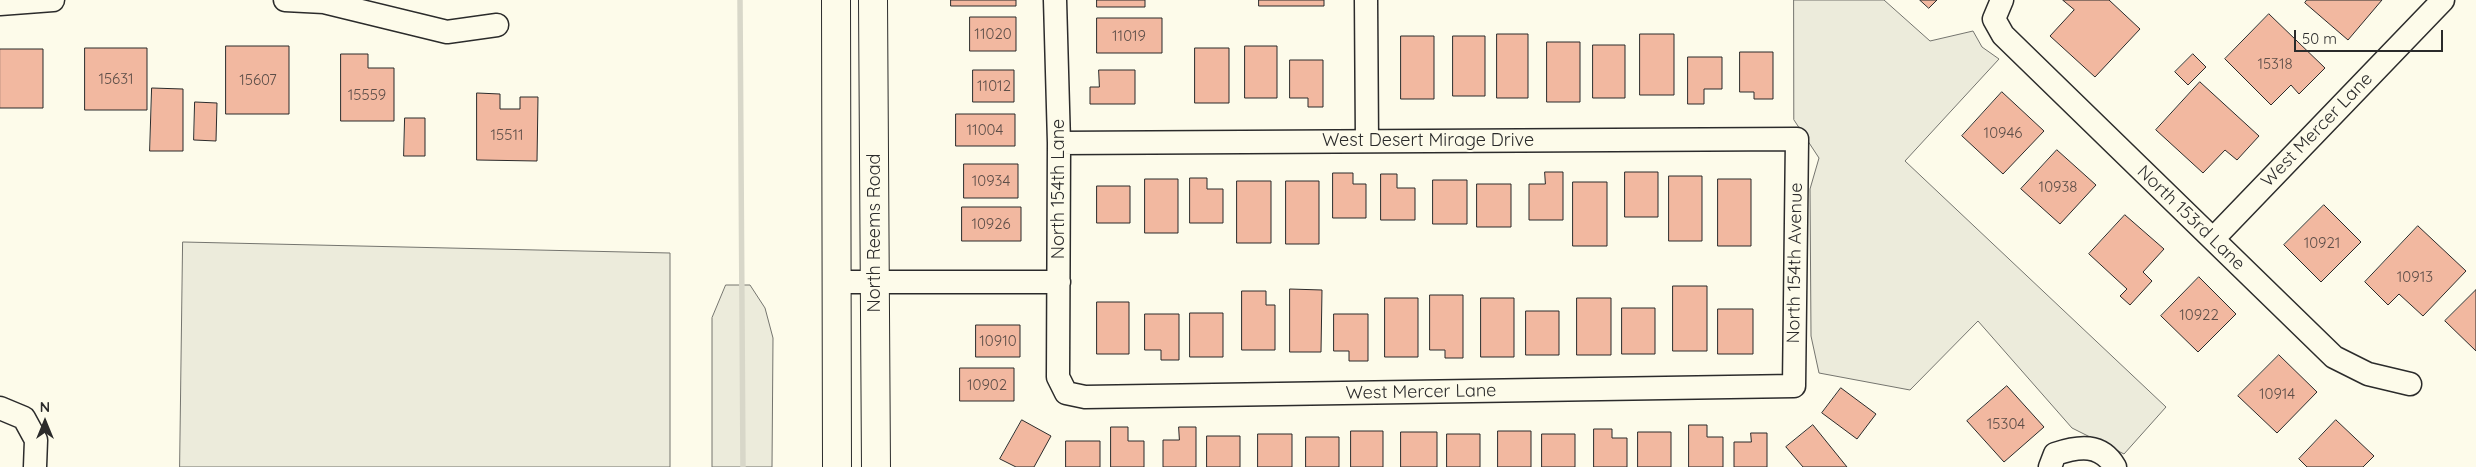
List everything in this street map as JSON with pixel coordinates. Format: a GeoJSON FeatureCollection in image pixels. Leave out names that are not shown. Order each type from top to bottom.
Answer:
{"type":"FeatureCollection","features":[{"type":"Feature","properties":{"kind":"main road"},"geometry":{"type":"LineString","coordinates":[[836,0],[837,467]]}},
{"type":"Feature","properties":{"kind":"main road","name":"North Reems Road"},"geometry":{"type":"LineString","coordinates":[[873,0],[876,467]]}},
{"type":"Feature","properties":{"kind":"street"},"geometry":{"type":"LineString","coordinates":[[0,4],[52,0]]}},
{"type":"Feature","properties":{"kind":"street"},"geometry":{"type":"LineString","coordinates":[[285,0],[324,2],[447,32],[497,25]]}},
{"type":"Feature","properties":{"kind":"street","name":"North 154th Lane"},"geometry":{"type":"LineString","coordinates":[[1055,0],[1059,143],[1058,377]]}},
{"type":"Feature","properties":{"kind":"street"},"geometry":{"type":"LineString","coordinates":[[1366,0],[1367,141]]}},
{"type":"Feature","properties":{"kind":"street","name":"West Mercer Lane"},"geometry":{"type":"LineString","coordinates":[[2213,239],[2443,0]]}},
{"type":"Feature","properties":{"kind":"street","name":"North 153rd Lane"},"geometry":{"type":"LineString","coordinates":[[1998,9],[2003,35],[2334,356],[2368,374],[2410,384]]}},
{"type":"Feature","properties":{"kind":"street","name":"West Desert Mirage Drive"},"geometry":{"type":"LineString","coordinates":[[1059,143],[1796,139]]}},
{"type":"Feature","properties":{"kind":"street","name":"North 154th Avenue"},"geometry":{"type":"LineString","coordinates":[[1794,386],[1796,139]]}},
{"type":"Feature","properties":{"kind":"street"},"geometry":{"type":"LineString","coordinates":[[838,282],[1059,282]]}},
{"type":"Feature","properties":{"kind":"street","name":"West Mercer Lane"},"geometry":{"type":"LineString","coordinates":[[1058,377],[1066,393],[1085,397],[1794,386]]}},
{"type":"Feature","properties":{"kind":"street"},"geometry":{"type":"LineString","coordinates":[[0,408],[24,418],[36,440],[35,467]]}},
{"type":"Feature","properties":{"kind":"street"},"geometry":{"type":"LineString","coordinates":[[2050,467],[2055,454],[2075,447],[2090,449],[2108,455],[2115,467]]}},
{"type":"Feature","properties":{"kind":"shaded area"},"geometry":{"type":"Polygon","coordinates":[[[1794,0],[1884,0],[1930,41],[1973,31],[1982,47],[1999,59],[1905,161],[2166,407],[2124,454],[2072,428],[1978,321],[1910,390],[1819,373],[1811,336],[1810,189],[1819,158],[1794,120],[1794,0]]]}},
{"type":"Feature","properties":{"kind":"shaded area"},"geometry":{"type":"Polygon","coordinates":[[[183,242],[670,253],[670,467],[180,467],[183,242]]]}},
{"type":"Feature","properties":{"kind":"shaded area"},"geometry":{"type":"Polygon","coordinates":[[[726,285],[750,285],[765,308],[773,338],[772,467],[712,467],[712,318],[726,285]]]}},
{"type":"Feature","properties":{"kind":"building"},"geometry":{"type":"Polygon","coordinates":[[[951,0],[1016,0],[1016,6],[951,6],[951,0]]]}},
{"type":"Feature","properties":{"kind":"building"},"geometry":{"type":"Polygon","coordinates":[[[1097,0],[1145,0],[1145,7],[1097,7],[1097,0]]]}},
{"type":"Feature","properties":{"kind":"building"},"geometry":{"type":"Polygon","coordinates":[[[1259,0],[1324,0],[1324,6],[1259,6],[1259,0]]]}},
{"type":"Feature","properties":{"kind":"building"},"geometry":{"type":"Polygon","coordinates":[[[1920,0],[1937,0],[1929,8],[1920,0]]]}},
{"type":"Feature","properties":{"kind":"building"},"geometry":{"type":"Polygon","coordinates":[[[2063,0],[2109,0],[2140,29],[2095,77],[2050,36],[2074,10],[2063,0]]]}},
{"type":"Feature","properties":{"kind":"building"},"geometry":{"type":"Polygon","coordinates":[[[2307,0],[2382,0],[2348,40],[2305,3],[2307,0]]]}},
{"type":"Feature","properties":{"kind":"building"},"geometry":{"type":"Polygon","coordinates":[[[2269,14],[2325,68],[2299,94],[2291,85],[2271,105],[2225,59],[2269,14]]]}},
{"type":"Feature","properties":{"kind":"building"},"geometry":{"type":"Polygon","coordinates":[[[970,17],[1016,17],[1016,51],[970,51],[970,17]]]}},
{"type":"Feature","properties":{"kind":"building"},"geometry":{"type":"Polygon","coordinates":[[[1097,18],[1162,18],[1162,53],[1097,53],[1097,18]]]}},
{"type":"Feature","properties":{"kind":"building"},"geometry":{"type":"Polygon","coordinates":[[[1497,34],[1528,34],[1528,98],[1497,98],[1497,34]]]}},
{"type":"Feature","properties":{"kind":"building"},"geometry":{"type":"Polygon","coordinates":[[[1640,34],[1674,34],[1674,95],[1640,95],[1640,34]]]}},
{"type":"Feature","properties":{"kind":"building"},"geometry":{"type":"Polygon","coordinates":[[[1401,36],[1434,36],[1434,99],[1401,99],[1401,36]]]}},
{"type":"Feature","properties":{"kind":"building"},"geometry":{"type":"Polygon","coordinates":[[[1453,36],[1485,36],[1485,96],[1453,96],[1453,36]]]}},
{"type":"Feature","properties":{"kind":"building"},"geometry":{"type":"Polygon","coordinates":[[[1547,42],[1580,42],[1580,102],[1547,102],[1547,42]]]}},
{"type":"Feature","properties":{"kind":"building"},"geometry":{"type":"Polygon","coordinates":[[[1593,45],[1625,45],[1625,98],[1593,98],[1593,45]]]}},
{"type":"Feature","properties":{"kind":"building"},"geometry":{"type":"Polygon","coordinates":[[[226,46],[289,46],[289,114],[226,114],[226,46]]]}},
{"type":"Feature","properties":{"kind":"building"},"geometry":{"type":"Polygon","coordinates":[[[1245,46],[1277,46],[1277,98],[1245,98],[1245,46]]]}},
{"type":"Feature","properties":{"kind":"building"},"geometry":{"type":"Polygon","coordinates":[[[85,48],[147,48],[147,110],[85,110],[85,48]]]}},
{"type":"Feature","properties":{"kind":"building"},"geometry":{"type":"Polygon","coordinates":[[[1195,48],[1229,48],[1229,103],[1195,103],[1195,48]]]}},
{"type":"Feature","properties":{"kind":"building"},"geometry":{"type":"Polygon","coordinates":[[[0,49],[43,49],[43,108],[0,108],[0,49]]]}},
{"type":"Feature","properties":{"kind":"building"},"geometry":{"type":"Polygon","coordinates":[[[1740,52],[1773,52],[1773,99],[1754,99],[1754,92],[1740,92],[1740,52]]]}},
{"type":"Feature","properties":{"kind":"building"},"geometry":{"type":"Polygon","coordinates":[[[341,54],[368,54],[368,68],[394,68],[394,121],[341,121],[341,54]]]}},
{"type":"Feature","properties":{"kind":"building"},"geometry":{"type":"Polygon","coordinates":[[[2193,54],[2206,67],[2188,85],[2175,72],[2193,54]]]}},
{"type":"Feature","properties":{"kind":"building"},"geometry":{"type":"Polygon","coordinates":[[[1688,57],[1722,57],[1722,89],[1704,89],[1704,104],[1688,104],[1688,57]]]}},
{"type":"Feature","properties":{"kind":"building"},"geometry":{"type":"Polygon","coordinates":[[[1290,60],[1323,60],[1323,107],[1308,107],[1308,98],[1290,98],[1290,60]]]}},
{"type":"Feature","properties":{"kind":"building"},"geometry":{"type":"Polygon","coordinates":[[[973,70],[1014,70],[1014,102],[973,102],[973,70]]]}},
{"type":"Feature","properties":{"kind":"building"},"geometry":{"type":"Polygon","coordinates":[[[1099,70],[1135,70],[1135,104],[1090,104],[1090,87],[1099,87],[1099,70]]]}},
{"type":"Feature","properties":{"kind":"building"},"geometry":{"type":"Polygon","coordinates":[[[2200,82],[2259,136],[2237,160],[2225,150],[2203,173],[2156,130],[2200,82]]]}},
{"type":"Feature","properties":{"kind":"building"},"geometry":{"type":"Polygon","coordinates":[[[152,88],[183,89],[183,151],[150,151],[152,88]]]}},
{"type":"Feature","properties":{"kind":"building"},"geometry":{"type":"Polygon","coordinates":[[[2002,92],[2044,131],[2003,174],[1962,136],[2002,92]]]}},
{"type":"Feature","properties":{"kind":"building"},"geometry":{"type":"Polygon","coordinates":[[[477,93],[500,94],[500,109],[520,109],[520,97],[538,97],[537,161],[477,160],[477,93]]]}},
{"type":"Feature","properties":{"kind":"building"},"geometry":{"type":"Polygon","coordinates":[[[195,102],[217,103],[216,141],[194,140],[195,102]]]}},
{"type":"Feature","properties":{"kind":"building"},"geometry":{"type":"Polygon","coordinates":[[[956,114],[1015,114],[1015,146],[956,146],[956,114]]]}},
{"type":"Feature","properties":{"kind":"building"},"geometry":{"type":"Polygon","coordinates":[[[405,118],[425,118],[425,156],[404,156],[405,118]]]}},
{"type":"Feature","properties":{"kind":"building"},"geometry":{"type":"Polygon","coordinates":[[[2057,150],[2096,185],[2060,224],[2021,189],[2057,150]]]}},
{"type":"Feature","properties":{"kind":"building"},"geometry":{"type":"Polygon","coordinates":[[[964,164],[1018,164],[1018,198],[964,198],[964,164]]]}},
{"type":"Feature","properties":{"kind":"building"},"geometry":{"type":"Polygon","coordinates":[[[1545,172],[1563,172],[1563,220],[1529,220],[1529,184],[1545,184],[1545,172]]]}},
{"type":"Feature","properties":{"kind":"building"},"geometry":{"type":"Polygon","coordinates":[[[1625,172],[1658,172],[1658,217],[1625,217],[1625,172]]]}},
{"type":"Feature","properties":{"kind":"building"},"geometry":{"type":"Polygon","coordinates":[[[1333,173],[1353,173],[1353,184],[1366,184],[1366,218],[1333,218],[1333,173]]]}},
{"type":"Feature","properties":{"kind":"building"},"geometry":{"type":"Polygon","coordinates":[[[1381,174],[1397,174],[1397,188],[1415,188],[1415,220],[1381,220],[1381,174]]]}},
{"type":"Feature","properties":{"kind":"building"},"geometry":{"type":"Polygon","coordinates":[[[1669,176],[1702,176],[1702,241],[1669,241],[1669,176]]]}},
{"type":"Feature","properties":{"kind":"building"},"geometry":{"type":"Polygon","coordinates":[[[1190,178],[1207,178],[1207,189],[1223,189],[1223,223],[1190,223],[1190,178]]]}},
{"type":"Feature","properties":{"kind":"building"},"geometry":{"type":"Polygon","coordinates":[[[1145,179],[1178,179],[1178,233],[1145,233],[1145,179]]]}},
{"type":"Feature","properties":{"kind":"building"},"geometry":{"type":"Polygon","coordinates":[[[1718,179],[1751,179],[1751,246],[1718,246],[1718,179]]]}},
{"type":"Feature","properties":{"kind":"building"},"geometry":{"type":"Polygon","coordinates":[[[1433,180],[1467,180],[1467,224],[1433,224],[1433,180]]]}},
{"type":"Feature","properties":{"kind":"building"},"geometry":{"type":"Polygon","coordinates":[[[1237,181],[1271,181],[1271,243],[1237,243],[1237,181]]]}},
{"type":"Feature","properties":{"kind":"building"},"geometry":{"type":"Polygon","coordinates":[[[1286,181],[1319,181],[1319,244],[1286,244],[1286,181]]]}},
{"type":"Feature","properties":{"kind":"building"},"geometry":{"type":"Polygon","coordinates":[[[1573,182],[1607,182],[1607,246],[1573,246],[1573,182]]]}},
{"type":"Feature","properties":{"kind":"building"},"geometry":{"type":"Polygon","coordinates":[[[1477,184],[1511,184],[1511,227],[1477,227],[1477,184]]]}},
{"type":"Feature","properties":{"kind":"building"},"geometry":{"type":"Polygon","coordinates":[[[1097,186],[1130,186],[1130,223],[1097,223],[1097,186]]]}},
{"type":"Feature","properties":{"kind":"building"},"geometry":{"type":"Polygon","coordinates":[[[2324,205],[2361,242],[2321,282],[2284,245],[2324,205]]]}},
{"type":"Feature","properties":{"kind":"building"},"geometry":{"type":"Polygon","coordinates":[[[962,207],[1021,207],[1021,241],[962,241],[962,207]]]}},
{"type":"Feature","properties":{"kind":"building"},"geometry":{"type":"Polygon","coordinates":[[[2125,215],[2164,249],[2143,272],[2152,281],[2130,305],[2120,296],[2127,289],[2089,254],[2125,215]]]}},
{"type":"Feature","properties":{"kind":"building"},"geometry":{"type":"Polygon","coordinates":[[[2418,226],[2466,271],[2423,316],[2399,294],[2388,305],[2365,282],[2418,226]]]}},
{"type":"Feature","properties":{"kind":"building"},"geometry":{"type":"Polygon","coordinates":[[[2199,277],[2236,314],[2198,352],[2161,316],[2199,277]]]}},
{"type":"Feature","properties":{"kind":"building"},"geometry":{"type":"Polygon","coordinates":[[[1673,286],[1707,286],[1707,351],[1673,351],[1673,286]]]}},
{"type":"Feature","properties":{"kind":"building"},"geometry":{"type":"Polygon","coordinates":[[[1290,289],[1322,290],[1321,352],[1290,352],[1290,289]]]}},
{"type":"Feature","properties":{"kind":"building"},"geometry":{"type":"Polygon","coordinates":[[[2476,290],[2476,351],[2445,321],[2476,290]]]}},
{"type":"Feature","properties":{"kind":"building"},"geometry":{"type":"Polygon","coordinates":[[[1242,291],[1266,291],[1266,305],[1275,305],[1275,350],[1242,350],[1242,291]]]}},
{"type":"Feature","properties":{"kind":"building"},"geometry":{"type":"Polygon","coordinates":[[[1430,295],[1463,295],[1463,358],[1445,358],[1445,350],[1430,350],[1430,295]]]}},
{"type":"Feature","properties":{"kind":"building"},"geometry":{"type":"Polygon","coordinates":[[[1385,298],[1418,298],[1418,357],[1385,357],[1385,298]]]}},
{"type":"Feature","properties":{"kind":"building"},"geometry":{"type":"Polygon","coordinates":[[[1481,298],[1514,298],[1514,357],[1481,357],[1481,298]]]}},
{"type":"Feature","properties":{"kind":"building"},"geometry":{"type":"Polygon","coordinates":[[[1577,298],[1611,298],[1611,355],[1577,355],[1577,298]]]}},
{"type":"Feature","properties":{"kind":"building"},"geometry":{"type":"Polygon","coordinates":[[[1097,302],[1129,302],[1129,354],[1097,354],[1097,302]]]}},
{"type":"Feature","properties":{"kind":"building"},"geometry":{"type":"Polygon","coordinates":[[[1622,308],[1655,308],[1655,354],[1622,354],[1622,308]]]}},
{"type":"Feature","properties":{"kind":"building"},"geometry":{"type":"Polygon","coordinates":[[[1718,309],[1753,309],[1753,354],[1718,354],[1718,309]]]}},
{"type":"Feature","properties":{"kind":"building"},"geometry":{"type":"Polygon","coordinates":[[[1526,311],[1559,311],[1559,355],[1526,355],[1526,311]]]}},
{"type":"Feature","properties":{"kind":"building"},"geometry":{"type":"Polygon","coordinates":[[[1190,313],[1223,313],[1223,357],[1190,357],[1190,313]]]}},
{"type":"Feature","properties":{"kind":"building"},"geometry":{"type":"Polygon","coordinates":[[[1145,314],[1179,314],[1179,360],[1161,360],[1161,350],[1145,350],[1145,314]]]}},
{"type":"Feature","properties":{"kind":"building"},"geometry":{"type":"Polygon","coordinates":[[[1334,314],[1368,314],[1368,361],[1349,361],[1349,351],[1334,351],[1334,314]]]}},
{"type":"Feature","properties":{"kind":"building"},"geometry":{"type":"Polygon","coordinates":[[[976,325],[1020,325],[1020,357],[976,357],[976,325]]]}},
{"type":"Feature","properties":{"kind":"building"},"geometry":{"type":"Polygon","coordinates":[[[2279,355],[2317,392],[2277,433],[2238,396],[2279,355]]]}},
{"type":"Feature","properties":{"kind":"building"},"geometry":{"type":"Polygon","coordinates":[[[960,368],[1014,368],[1014,401],[960,401],[960,368]]]}},
{"type":"Feature","properties":{"kind":"building"},"geometry":{"type":"Polygon","coordinates":[[[2007,386],[2044,427],[2004,462],[1967,421],[2007,386]]]}},
{"type":"Feature","properties":{"kind":"building"},"geometry":{"type":"Polygon","coordinates":[[[1841,388],[1876,414],[1857,439],[1822,413],[1841,388]]]}},
{"type":"Feature","properties":{"kind":"building"},"geometry":{"type":"Polygon","coordinates":[[[1022,420],[1051,436],[1034,467],[1016,467],[1000,459],[1022,420]]]}},
{"type":"Feature","properties":{"kind":"building"},"geometry":{"type":"Polygon","coordinates":[[[2336,420],[2374,456],[2363,467],[2307,467],[2299,459],[2336,420]]]}},
{"type":"Feature","properties":{"kind":"building"},"geometry":{"type":"Polygon","coordinates":[[[1689,425],[1707,425],[1707,437],[1723,437],[1723,467],[1689,467],[1689,425]]]}},
{"type":"Feature","properties":{"kind":"building"},"geometry":{"type":"Polygon","coordinates":[[[1813,425],[1847,467],[1803,467],[1786,447],[1813,425]]]}},
{"type":"Feature","properties":{"kind":"building"},"geometry":{"type":"Polygon","coordinates":[[[1111,427],[1128,427],[1128,441],[1144,441],[1144,467],[1111,467],[1111,427]]]}},
{"type":"Feature","properties":{"kind":"building"},"geometry":{"type":"Polygon","coordinates":[[[1179,427],[1196,427],[1196,467],[1163,467],[1163,440],[1179,440],[1179,427]]]}},
{"type":"Feature","properties":{"kind":"building"},"geometry":{"type":"Polygon","coordinates":[[[1594,429],[1612,429],[1612,438],[1627,438],[1627,467],[1594,467],[1594,429]]]}},
{"type":"Feature","properties":{"kind":"building"},"geometry":{"type":"Polygon","coordinates":[[[1351,431],[1383,431],[1383,467],[1351,467],[1351,431]]]}},
{"type":"Feature","properties":{"kind":"building"},"geometry":{"type":"Polygon","coordinates":[[[1498,431],[1531,431],[1531,467],[1498,467],[1498,431]]]}},
{"type":"Feature","properties":{"kind":"building"},"geometry":{"type":"Polygon","coordinates":[[[1401,432],[1437,432],[1437,467],[1401,467],[1401,432]]]}},
{"type":"Feature","properties":{"kind":"building"},"geometry":{"type":"Polygon","coordinates":[[[1638,432],[1671,432],[1671,467],[1638,467],[1638,432]]]}},
{"type":"Feature","properties":{"kind":"building"},"geometry":{"type":"Polygon","coordinates":[[[1751,433],[1767,433],[1767,467],[1734,467],[1734,442],[1751,442],[1751,433]]]}},
{"type":"Feature","properties":{"kind":"building"},"geometry":{"type":"Polygon","coordinates":[[[1258,434],[1292,434],[1292,467],[1258,467],[1258,434]]]}},
{"type":"Feature","properties":{"kind":"building"},"geometry":{"type":"Polygon","coordinates":[[[1447,434],[1480,434],[1480,467],[1447,467],[1447,434]]]}},
{"type":"Feature","properties":{"kind":"building"},"geometry":{"type":"Polygon","coordinates":[[[1542,434],[1575,434],[1575,467],[1542,467],[1542,434]]]}},
{"type":"Feature","properties":{"kind":"building"},"geometry":{"type":"Polygon","coordinates":[[[1207,436],[1240,436],[1240,467],[1207,467],[1207,436]]]}},
{"type":"Feature","properties":{"kind":"building"},"geometry":{"type":"Polygon","coordinates":[[[1306,437],[1339,437],[1339,467],[1306,467],[1306,437]]]}},
{"type":"Feature","properties":{"kind":"building"},"geometry":{"type":"Polygon","coordinates":[[[1066,441],[1100,441],[1100,467],[1066,467],[1066,441]]]}},
{"type":"Feature","properties":{"kind":"waterway"},"geometry":{"type":"LineString","coordinates":[[740,0],[743,467]]}}]}
